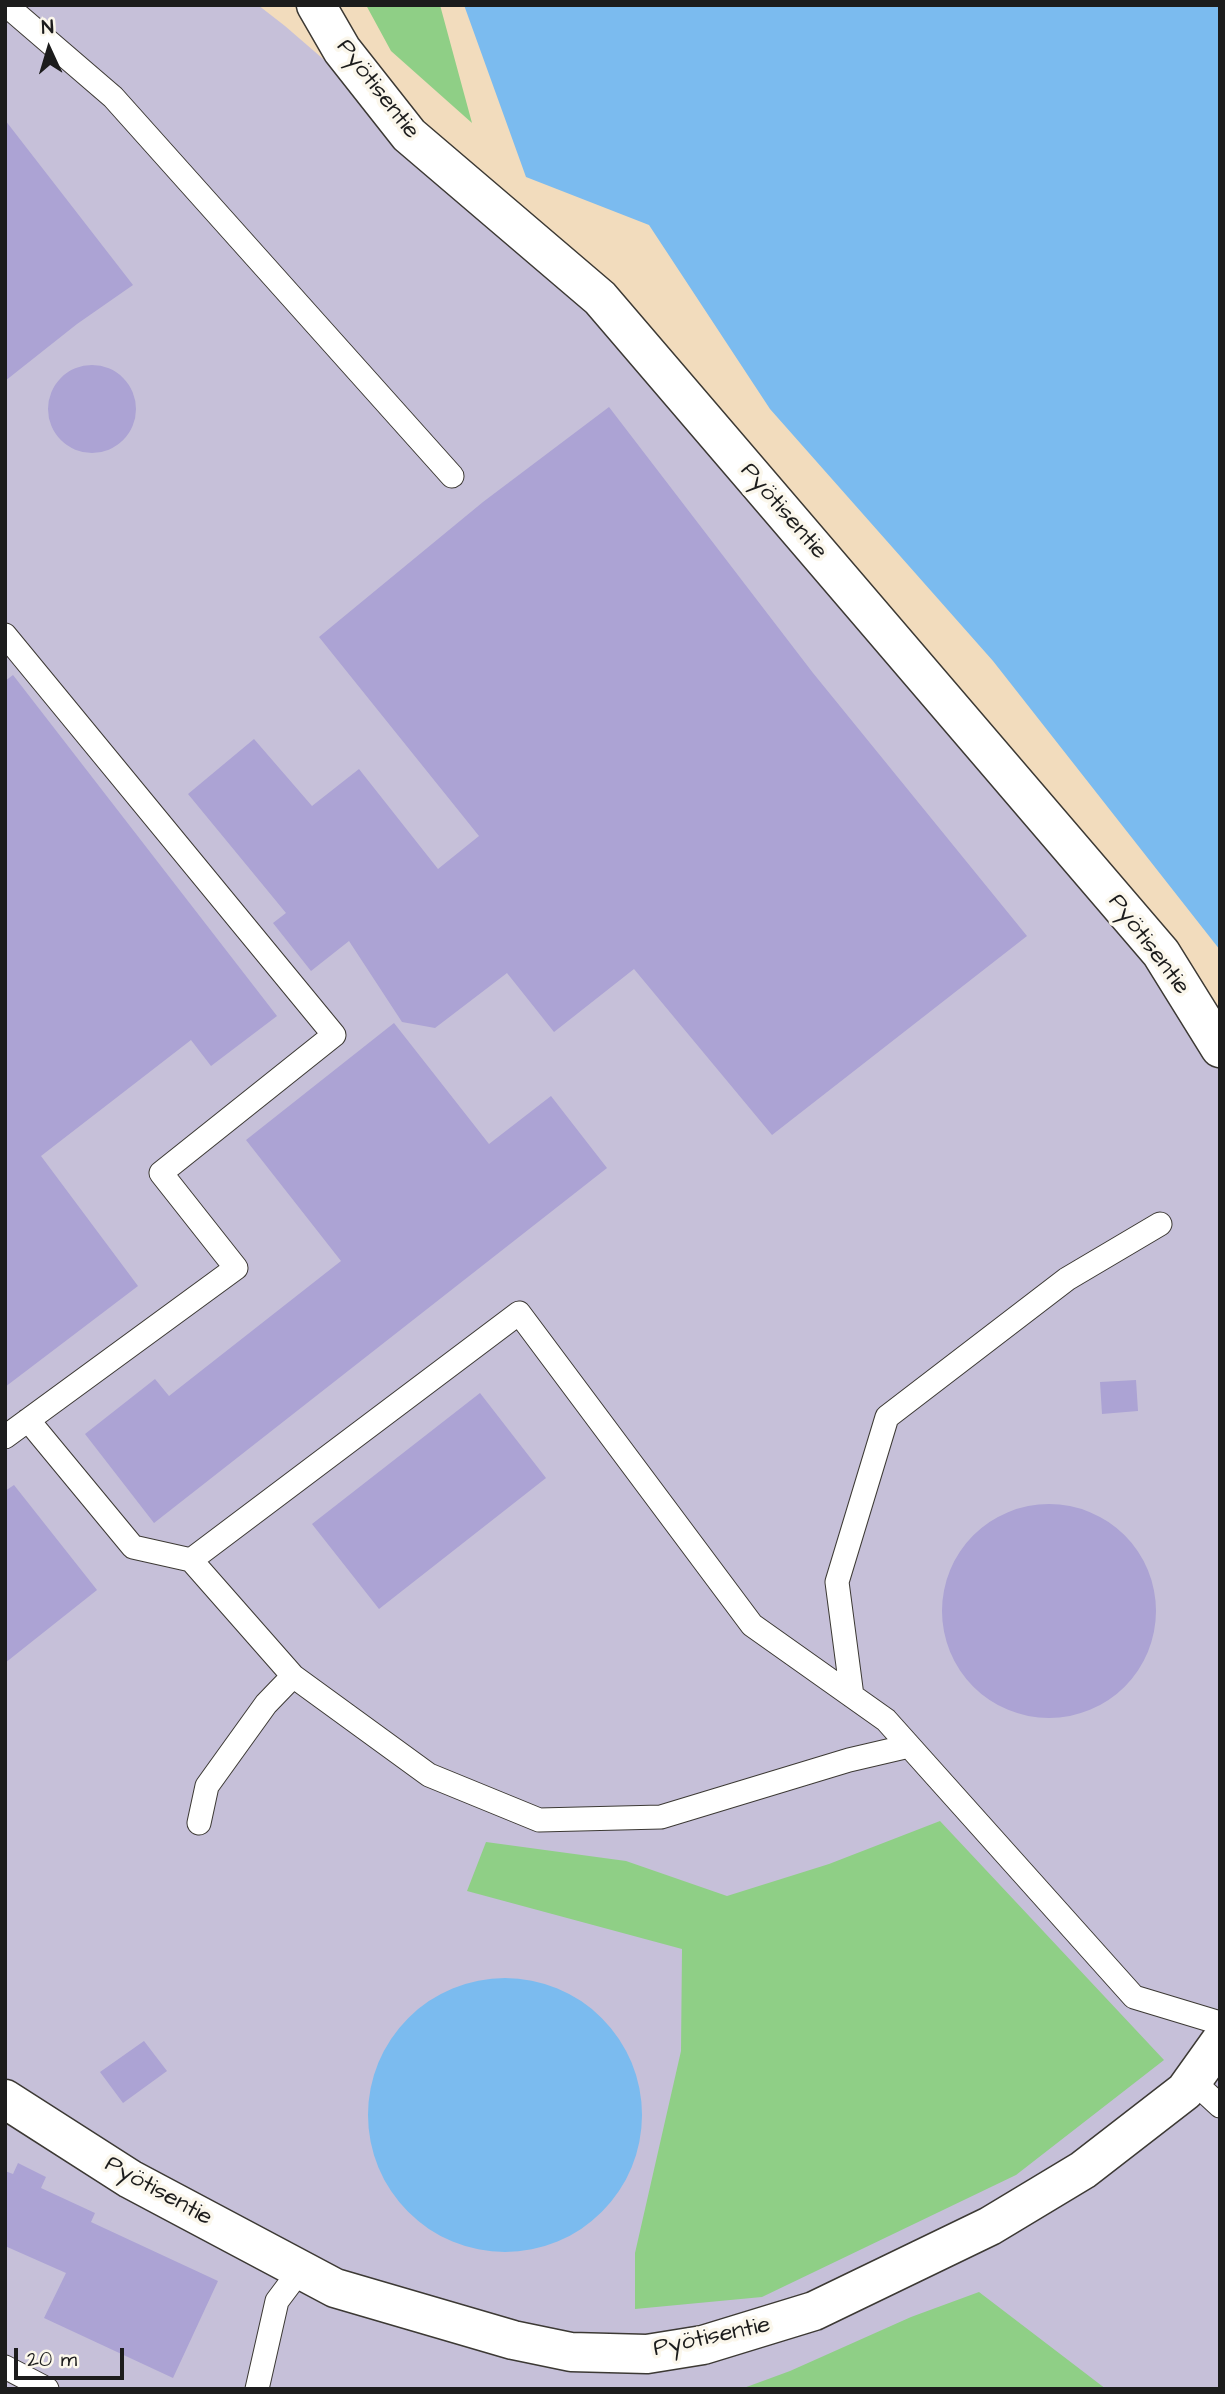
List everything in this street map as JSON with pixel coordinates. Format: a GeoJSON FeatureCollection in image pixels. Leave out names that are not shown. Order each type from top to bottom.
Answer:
{"type":"FeatureCollection","features":[{"type":"Feature","properties":{"kind":"street","name":"Pyötisentie"},"geometry":{"type":"LineString","coordinates":[[316,5],[342,50],[409,135],[600,298],[1161,953],[1220,1048]]}},
{"type":"Feature","properties":{"kind":"street","name":"Pyötisentie"},"geometry":{"type":"LineString","coordinates":[[12,2106],[130,2179],[335,2288],[513,2340],[571,2352],[647,2354],[703,2345],[814,2311],[990,2226],[1083,2170],[1185,2091],[1206,2093],[1220,2042]]}},
{"type":"Feature","properties":{"kind":"lane"},"geometry":{"type":"LineString","coordinates":[[6,5],[113,97],[453,476]]}},
{"type":"Feature","properties":{"kind":"lane"},"geometry":{"type":"LineString","coordinates":[[5,635],[334,1035],[161,1173],[236,1268],[5,1437]]}},
{"type":"Feature","properties":{"kind":"lane"},"geometry":{"type":"LineString","coordinates":[[852,1696],[837,1582],[887,1417],[1067,1279],[1160,1224]]}},
{"type":"Feature","properties":{"kind":"lane"},"geometry":{"type":"LineString","coordinates":[[191,1560],[519,1313],[752,1625],[886,1720],[1134,1997],[1220,2023]]}},
{"type":"Feature","properties":{"kind":"lane"},"geometry":{"type":"LineString","coordinates":[[28,1420],[133,1547],[191,1560],[293,1676],[429,1775],[539,1820],[661,1818],[849,1760],[909,1746]]}},
{"type":"Feature","properties":{"kind":"lane"},"geometry":{"type":"LineString","coordinates":[[199,1823],[207,1786],[266,1704],[293,1676]]}},
{"type":"Feature","properties":{"kind":"lane"},"geometry":{"type":"LineString","coordinates":[[257,2389],[277,2301],[301,2269]]}},
{"type":"Feature","properties":{"kind":"lane"},"geometry":{"type":"LineString","coordinates":[[5,2367],[47,2389]]}},
{"type":"Feature","properties":{"kind":"shaded area"},"geometry":{"type":"Polygon","coordinates":[[[5,5],[258,5],[285,26],[600,298],[1220,1048],[1220,2389],[5,2389],[5,5]]]}},
{"type":"Feature","properties":{"kind":"green space"},"geometry":{"type":"Polygon","coordinates":[[[366,5],[440,5],[472,123],[391,51],[366,5]]]}},
{"type":"Feature","properties":{"kind":"green space"},"geometry":{"type":"Polygon","coordinates":[[[940,1821],[1164,2060],[1016,2175],[762,2297],[635,2309],[635,2253],[681,2051],[682,1949],[467,1891],[486,1842],[626,1861],[727,1896],[829,1864],[940,1821]]]}},
{"type":"Feature","properties":{"kind":"green space"},"geometry":{"type":"Polygon","coordinates":[[[979,2292],[1106,2389],[741,2389],[790,2371],[911,2317],[979,2292]]]}},
{"type":"Feature","properties":{"kind":"water"},"geometry":{"type":"Polygon","coordinates":[[[464,5],[1220,5],[1220,950],[993,661],[770,409],[649,225],[526,177],[464,5]]]}},
{"type":"Feature","properties":{"kind":"water"},"geometry":{"type":"Polygon","coordinates":[[[505,1978],[545,1984],[581,2001],[602,2018],[619,2039],[636,2075],[642,2115],[636,2155],[619,2191],[602,2212],[581,2229],[545,2246],[505,2252],[465,2246],[429,2229],[408,2212],[391,2191],[374,2155],[368,2115],[374,2075],[391,2039],[408,2018],[429,2001],[465,1984],[505,1978]]]}},
{"type":"Feature","properties":{"kind":"building"},"geometry":{"type":"Polygon","coordinates":[[[5,120],[133,285],[77,324],[5,381],[5,120]]]}},
{"type":"Feature","properties":{"kind":"building"},"geometry":{"type":"Polygon","coordinates":[[[92,365],[109,368],[123,378],[133,392],[136,409],[133,426],[123,440],[109,450],[92,453],[75,450],[61,440],[51,426],[48,409],[51,392],[61,378],[75,368],[92,365]]]}},
{"type":"Feature","properties":{"kind":"building"},"geometry":{"type":"Polygon","coordinates":[[[609,407],[813,673],[1027,936],[772,1135],[634,969],[554,1032],[507,973],[435,1028],[402,1022],[349,941],[311,971],[273,923],[286,913],[188,794],[254,739],[312,806],[359,769],[438,869],[479,836],[319,637],[483,502],[609,407]]]}},
{"type":"Feature","properties":{"kind":"building"},"geometry":{"type":"Polygon","coordinates":[[[13,675],[277,1016],[211,1066],[191,1040],[41,1156],[138,1286],[5,1387],[5,681],[13,675]]]}},
{"type":"Feature","properties":{"kind":"building"},"geometry":{"type":"Polygon","coordinates":[[[394,1023],[489,1144],[551,1096],[607,1168],[154,1523],[85,1434],[155,1379],[169,1396],[341,1261],[246,1140],[394,1023]]]}},
{"type":"Feature","properties":{"kind":"building"},"geometry":{"type":"Polygon","coordinates":[[[1136,1380],[1138,1411],[1102,1414],[1100,1382],[1136,1380]]]}},
{"type":"Feature","properties":{"kind":"building"},"geometry":{"type":"Polygon","coordinates":[[[480,1393],[546,1478],[379,1609],[312,1524],[480,1393]]]}},
{"type":"Feature","properties":{"kind":"building"},"geometry":{"type":"Polygon","coordinates":[[[14,1485],[97,1590],[5,1663],[5,1491],[14,1485]]]}},
{"type":"Feature","properties":{"kind":"building"},"geometry":{"type":"Polygon","coordinates":[[[1049,1504],[1090,1512],[1125,1535],[1148,1570],[1156,1611],[1148,1652],[1125,1687],[1090,1710],[1049,1718],[1008,1710],[973,1687],[950,1652],[942,1611],[950,1570],[973,1535],[1008,1512],[1049,1504]]]}},
{"type":"Feature","properties":{"kind":"building"},"geometry":{"type":"Polygon","coordinates":[[[144,2041],[167,2071],[123,2103],[100,2072],[144,2041]]]}},
{"type":"Feature","properties":{"kind":"building"},"geometry":{"type":"Polygon","coordinates":[[[18,2163],[46,2177],[41,2188],[95,2213],[91,2222],[218,2281],[173,2378],[44,2318],[66,2273],[5,2246],[5,2171],[13,2174],[18,2163]]]}}]}
